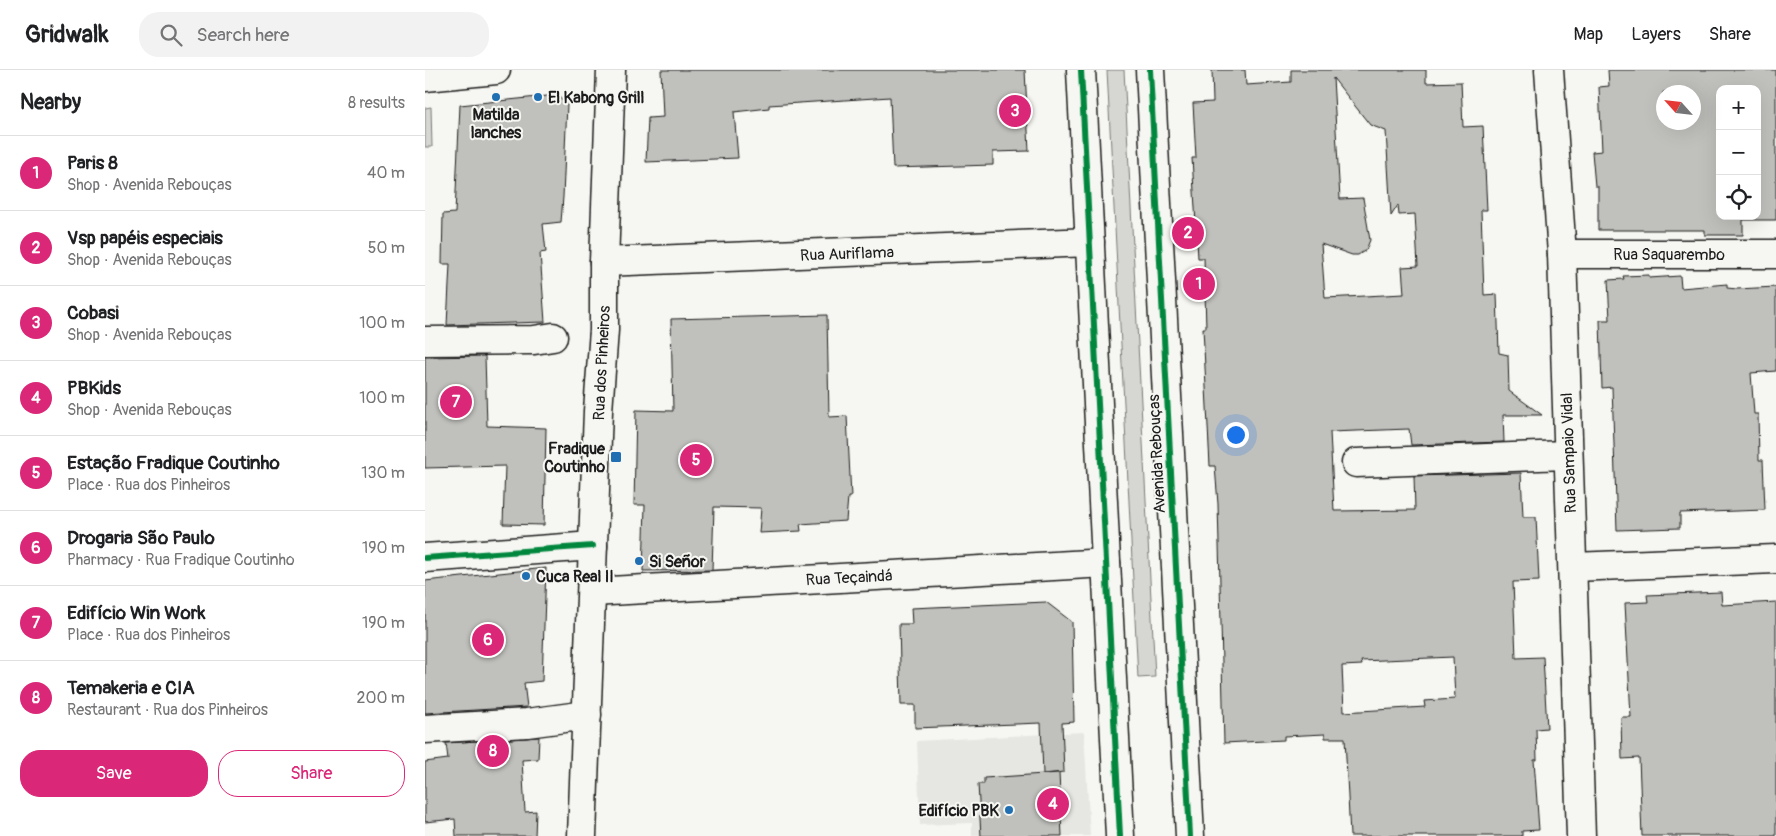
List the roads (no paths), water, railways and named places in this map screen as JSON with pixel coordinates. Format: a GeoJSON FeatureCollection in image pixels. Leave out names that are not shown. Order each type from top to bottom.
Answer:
{"type":"FeatureCollection","features":[{"type":"Feature","properties":{"kind":"street"},"geometry":{"type":"LineString","coordinates":[[425,76],[496,70]]}},
{"type":"Feature","properties":{"kind":"street","name":"Rua dos Pinheiros"},"geometry":{"type":"LineString","coordinates":[[582,836],[593,546],[604,330],[604,262],[611,70]]}},
{"type":"Feature","properties":{"kind":"street"},"geometry":{"type":"LineString","coordinates":[[1081,70],[1120,836]]}},
{"type":"Feature","properties":{"kind":"street","name":"Avenida Rebouças"},"geometry":{"type":"LineString","coordinates":[[1150,70],[1190,836]]}},
{"type":"Feature","properties":{"kind":"street","name":"Rua Sampaio Vidal"},"geometry":{"type":"LineString","coordinates":[[1549,70],[1561,254],[1581,836]]}},
{"type":"Feature","properties":{"kind":"street","name":"Rua Auriflama"},"geometry":{"type":"LineString","coordinates":[[604,262],[1090,242]]}},
{"type":"Feature","properties":{"kind":"street","name":"Rua Saquarembo"},"geometry":{"type":"LineString","coordinates":[[1561,254],[1776,254]]}},
{"type":"Feature","properties":{"kind":"street"},"geometry":{"type":"LineString","coordinates":[[425,341],[534,340],[553,336]]}},
{"type":"Feature","properties":{"kind":"street"},"geometry":{"type":"LineString","coordinates":[[1356,463],[1567,455]]}},
{"type":"Feature","properties":{"kind":"street"},"geometry":{"type":"LineString","coordinates":[[425,558],[593,546]]}},
{"type":"Feature","properties":{"kind":"street"},"geometry":{"type":"LineString","coordinates":[[1573,567],[1776,559]]}},
{"type":"Feature","properties":{"kind":"street","name":"Rua Teçaindá"},"geometry":{"type":"LineString","coordinates":[[592,592],[1106,563]]}},
{"type":"Feature","properties":{"kind":"street"},"geometry":{"type":"LineString","coordinates":[[425,729],[527,723],[587,715]]}},
{"type":"Feature","properties":{"kind":"place","name":"Matilda lanches"},"geometry":{"type":"Point","coordinates":[496,97]}},
{"type":"Feature","properties":{"kind":"place","name":"El Kabong Grill"},"geometry":{"type":"Point","coordinates":[538,97]}},
{"type":"Feature","properties":{"kind":"place","name":"Cobasi"},"geometry":{"type":"Point","coordinates":[1015,111]}},
{"type":"Feature","properties":{"kind":"place","name":"Vsp papéis especiais"},"geometry":{"type":"Point","coordinates":[1188,233]}},
{"type":"Feature","properties":{"kind":"place","name":"Paris 8"},"geometry":{"type":"Point","coordinates":[1199,284]}},
{"type":"Feature","properties":{"kind":"place","name":"Edifício Win Work"},"geometry":{"type":"Point","coordinates":[456,402]}},
{"type":"Feature","properties":{"kind":"place","name":"Fradique Coutinho"},"geometry":{"type":"Point","coordinates":[616,457]}},
{"type":"Feature","properties":{"kind":"place","name":"Estação Fradique Coutinho"},"geometry":{"type":"Point","coordinates":[696,460]}},
{"type":"Feature","properties":{"kind":"place","name":"Si Señor"},"geometry":{"type":"Point","coordinates":[639,561]}},
{"type":"Feature","properties":{"kind":"place","name":"Cuca Real II"},"geometry":{"type":"Point","coordinates":[526,576]}},
{"type":"Feature","properties":{"kind":"place","name":"Drogaria São Paulo"},"geometry":{"type":"Point","coordinates":[488,640]}},
{"type":"Feature","properties":{"kind":"place","name":"Temakeria e CIA"},"geometry":{"type":"Point","coordinates":[493,751]}},
{"type":"Feature","properties":{"kind":"place","name":"PBKids"},"geometry":{"type":"Point","coordinates":[1053,804]}},
{"type":"Feature","properties":{"kind":"place","name":"Edifício PBK"},"geometry":{"type":"Point","coordinates":[1009,810]}}]}
